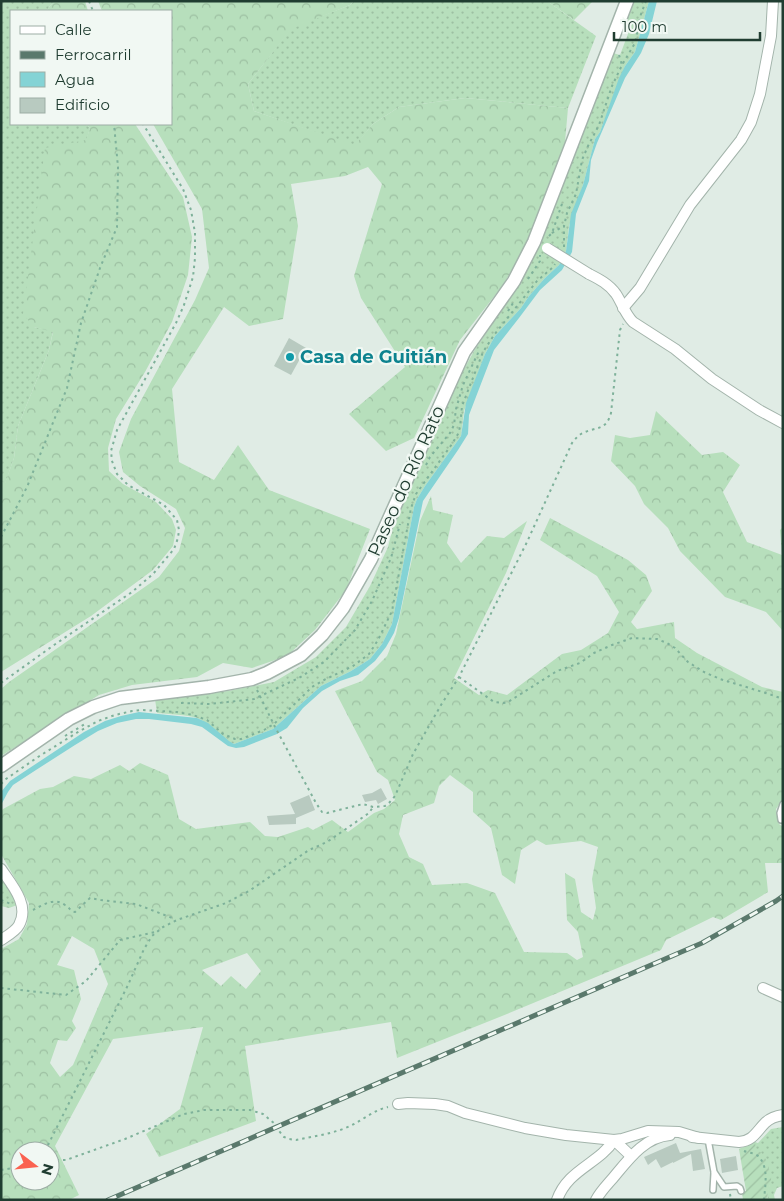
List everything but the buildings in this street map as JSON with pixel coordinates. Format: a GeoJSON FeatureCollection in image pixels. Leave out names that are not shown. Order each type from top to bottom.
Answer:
{"type":"FeatureCollection","features":[{"type":"Feature","properties":{"kind":"street","name":"Paseo do Río Rato"},"geometry":{"type":"LineString","coordinates":[[1,766],[69,719],[93,707],[120,698],[252,678],[267,673],[301,655],[322,635],[344,608],[371,559],[464,352],[541,246],[627,1]]}},
{"type":"Feature","properties":{"kind":"street"},"geometry":{"type":"LineString","coordinates":[[625,312],[690,205],[741,140],[751,122],[760,94],[771,36],[773,1]]}},
{"type":"Feature","properties":{"kind":"street"},"geometry":{"type":"LineString","coordinates":[[541,246],[604,282],[613,290],[625,312],[638,325],[675,349],[712,379],[759,410],[783,423]]}},
{"type":"Feature","properties":{"kind":"street"},"geometry":{"type":"LineString","coordinates":[[1,869],[20,897],[24,913],[19,927],[1,940]]}},
{"type":"Feature","properties":{"kind":"street"},"geometry":{"type":"LineString","coordinates":[[763,988],[783,997]]}},
{"type":"Feature","properties":{"kind":"street"},"geometry":{"type":"LineString","coordinates":[[398,1104],[448,1106],[466,1113],[525,1128],[566,1135],[614,1140],[648,1130],[679,1132],[703,1138]]}},
{"type":"Feature","properties":{"kind":"street"},"geometry":{"type":"LineString","coordinates":[[596,1200],[631,1156],[648,1142],[670,1135],[739,1142],[749,1140],[770,1119],[783,1115]]}},
{"type":"Feature","properties":{"kind":"street"},"geometry":{"type":"LineString","coordinates":[[614,1140],[631,1156]]}},
{"type":"Feature","properties":{"kind":"street"},"geometry":{"type":"LineString","coordinates":[[557,1200],[567,1182],[583,1167],[609,1148],[614,1140]]}},
{"type":"Feature","properties":{"kind":"lane"},"geometry":{"type":"LineString","coordinates":[[781,820],[780,812],[783,804]]}},
{"type":"Feature","properties":{"kind":"lane"},"geometry":{"type":"LineString","coordinates":[[703,1138],[714,1172],[724,1187],[737,1186],[741,1191]]}},
{"type":"Feature","properties":{"kind":"lane"},"geometry":{"type":"LineString","coordinates":[[713,1190],[714,1172]]}},
{"type":"Feature","properties":{"kind":"path"},"geometry":{"type":"LineString","coordinates":[[563,253],[564,226],[567,213],[576,194],[582,160],[599,125],[612,86],[635,43],[641,14],[646,1]]}},
{"type":"Feature","properties":{"kind":"path"},"geometry":{"type":"LineString","coordinates":[[615,59],[617,53]]}},
{"type":"Feature","properties":{"kind":"path"},"geometry":{"type":"LineString","coordinates":[[1,537],[27,487],[67,388],[81,323],[100,268],[117,227],[118,167],[114,125]]}},
{"type":"Feature","properties":{"kind":"path"},"geometry":{"type":"LineString","coordinates":[[1,683],[132,592],[154,574],[174,549],[178,538],[177,520],[171,512],[164,505],[123,481],[117,474],[111,452],[117,430],[184,305],[193,277],[195,258],[195,233],[191,210],[186,196],[144,125]]}},
{"type":"Feature","properties":{"kind":"path"},"geometry":{"type":"LineString","coordinates":[[552,234],[564,198]]}},
{"type":"Feature","properties":{"kind":"path"},"geometry":{"type":"LineString","coordinates":[[526,282],[540,261],[541,246],[545,240],[564,226]]}},
{"type":"Feature","properties":{"kind":"path"},"geometry":{"type":"LineString","coordinates":[[1,784],[38,757],[78,732],[98,721],[132,710],[177,712],[194,715],[207,720],[223,734],[235,739],[241,739],[275,725],[312,688],[324,680],[354,666],[369,654],[392,611],[413,501],[458,434],[462,406],[483,352],[494,335],[537,281],[557,261]]}},
{"type":"Feature","properties":{"kind":"path"},"geometry":{"type":"LineString","coordinates":[[505,314],[516,299]]}},
{"type":"Feature","properties":{"kind":"path"},"geometry":{"type":"LineString","coordinates":[[252,678],[322,812],[327,813],[363,804],[373,807],[385,806],[389,803],[395,796],[413,754],[459,677],[527,542],[572,443],[579,435],[597,430],[610,418],[620,330],[625,312]]}},
{"type":"Feature","properties":{"kind":"path"},"geometry":{"type":"LineString","coordinates":[[426,465],[450,434],[454,425],[456,409],[463,385],[480,350]]}},
{"type":"Feature","properties":{"kind":"path"},"geometry":{"type":"LineString","coordinates":[[178,702],[210,704],[254,698],[299,678],[324,662],[355,630],[372,601],[391,558],[402,518]]}},
{"type":"Feature","properties":{"kind":"path"},"geometry":{"type":"LineString","coordinates":[[459,677],[494,702],[504,703],[557,671],[580,663],[594,653],[612,645],[632,638],[657,639],[675,648],[688,662],[704,672],[783,699]]}},
{"type":"Feature","properties":{"kind":"path"},"geometry":{"type":"LineString","coordinates":[[1,780],[55,742],[98,717]]}},
{"type":"Feature","properties":{"kind":"path"},"geometry":{"type":"LineString","coordinates":[[50,1141],[152,936],[163,926],[226,903],[249,891],[309,850],[326,842],[369,813],[373,807]]}},
{"type":"Feature","properties":{"kind":"path"},"geometry":{"type":"LineString","coordinates":[[24,913],[30,914],[34,909],[54,901],[65,905],[70,911],[75,912],[90,898],[136,904],[177,920]]}},
{"type":"Feature","properties":{"kind":"path"},"geometry":{"type":"LineString","coordinates":[[1,988],[66,995],[86,981],[120,940],[157,932]]}},
{"type":"Feature","properties":{"kind":"path"},"geometry":{"type":"LineString","coordinates":[[60,1160],[66,1160],[126,1139],[184,1114],[204,1110],[250,1110],[263,1114],[275,1124],[284,1137],[296,1140],[340,1130],[351,1126],[380,1109],[398,1104]]}},
{"type":"Feature","properties":{"kind":"path"},"geometry":{"type":"LineString","coordinates":[[739,1142],[745,1151],[758,1155],[764,1166],[764,1200]]}},
{"type":"Feature","properties":{"kind":"path"},"geometry":{"type":"LineString","coordinates":[[730,1192],[731,1200]]}},
{"type":"Feature","properties":{"kind":"green space"},"geometry":{"type":"Polygon","coordinates":[[[1,1],[54,1],[47,10],[10,10],[10,125],[86,125],[90,128],[34,327],[53,331],[49,350],[18,426],[14,458],[5,484],[1,481],[1,1]]]}},
{"type":"Feature","properties":{"kind":"green space"},"geometry":{"type":"Polygon","coordinates":[[[54,1],[85,1],[88,10],[47,10],[54,1]]]}},
{"type":"Feature","properties":{"kind":"green space"},"geometry":{"type":"Polygon","coordinates":[[[98,1],[354,1],[350,5],[291,29],[248,84],[254,111],[355,145],[373,124],[399,107],[465,98],[568,108],[565,142],[528,242],[503,285],[460,340],[414,438],[386,451],[349,414],[405,367],[361,298],[354,276],[382,184],[368,167],[345,176],[291,184],[298,226],[283,319],[249,326],[224,307],[172,389],[179,462],[214,480],[238,445],[269,490],[370,529],[346,590],[315,630],[287,656],[252,668],[223,663],[197,677],[132,685],[99,695],[1,756],[1,689],[159,577],[179,551],[185,528],[176,509],[140,486],[123,472],[119,452],[131,419],[195,300],[209,268],[202,209],[154,125],[172,125],[172,10],[102,10],[98,1]]]}},
{"type":"Feature","properties":{"kind":"green space"},"geometry":{"type":"Polygon","coordinates":[[[354,1],[547,1],[596,36],[568,108],[465,98],[399,107],[373,124],[355,146],[254,111],[248,84],[291,28],[350,5],[354,1]]]}},
{"type":"Feature","properties":{"kind":"green space"},"geometry":{"type":"Polygon","coordinates":[[[547,1],[593,1],[574,20],[547,1]]]}},
{"type":"Feature","properties":{"kind":"green space"},"geometry":{"type":"Polygon","coordinates":[[[634,1],[649,1],[635,52],[625,66],[600,132],[595,139],[583,185],[569,226],[566,251],[559,265],[545,278],[495,336],[485,354],[464,411],[461,436],[417,499],[392,624],[382,644],[370,659],[321,686],[273,729],[234,744],[197,718],[157,713],[155,699],[228,691],[274,682],[316,657],[346,627],[370,586],[388,547],[394,523],[457,382],[474,351],[509,299],[535,255],[613,53],[620,55],[631,26],[624,24],[634,1]]]}},
{"type":"Feature","properties":{"kind":"green space"},"geometry":{"type":"Polygon","coordinates":[[[86,125],[136,125],[183,197],[192,237],[188,275],[172,322],[145,372],[116,419],[108,448],[109,471],[123,484],[156,502],[172,519],[176,530],[173,546],[153,570],[91,616],[1,672],[1,481],[5,483],[14,458],[18,426],[49,350],[53,332],[34,327],[23,314],[45,148],[86,140],[90,128],[86,125]]]}},
{"type":"Feature","properties":{"kind":"green space"},"geometry":{"type":"Polygon","coordinates":[[[656,411],[702,455],[723,452],[740,465],[723,492],[747,542],[782,555],[780,530],[783,527],[783,631],[766,612],[725,597],[680,551],[668,528],[644,504],[635,486],[611,461],[615,435],[630,438],[650,435],[656,411]]]}},
{"type":"Feature","properties":{"kind":"green space"},"geometry":{"type":"Polygon","coordinates":[[[431,496],[433,510],[453,515],[447,543],[461,563],[487,536],[504,538],[527,521],[506,573],[454,678],[479,695],[488,690],[507,695],[562,654],[581,650],[608,633],[619,612],[597,576],[540,540],[550,518],[628,560],[646,575],[652,591],[631,622],[637,629],[674,622],[675,638],[697,653],[762,687],[783,692],[783,799],[776,809],[779,824],[783,827],[783,863],[765,863],[768,892],[721,920],[713,917],[666,940],[661,950],[397,1058],[391,1022],[245,1046],[256,1121],[159,1157],[146,1134],[180,1109],[203,1027],[113,1039],[58,1141],[10,1141],[10,1191],[60,1191],[60,1156],[79,1195],[69,1200],[1,1200],[1,949],[19,939],[27,924],[29,903],[1,854],[1,812],[3,809],[40,789],[53,787],[74,776],[91,779],[120,765],[129,771],[140,763],[168,775],[179,819],[196,829],[250,822],[265,836],[278,837],[308,827],[313,830],[332,820],[348,832],[395,800],[388,780],[377,772],[335,691],[362,681],[387,656],[396,634],[420,521],[431,496]],[[450,775],[439,786],[434,803],[403,815],[399,834],[409,857],[423,864],[432,885],[467,883],[495,893],[524,952],[567,953],[577,960],[583,957],[578,932],[567,920],[565,873],[575,879],[581,912],[593,920],[596,908],[592,879],[598,847],[581,841],[546,845],[537,840],[521,850],[515,884],[502,875],[491,828],[473,812],[473,792],[450,775]],[[72,936],[57,965],[74,970],[81,999],[72,1021],[76,1028],[67,1041],[58,1040],[50,1063],[60,1077],[73,1065],[108,984],[94,949],[72,936]],[[247,953],[202,970],[221,986],[231,976],[246,989],[261,971],[247,953]]]}},
{"type":"Feature","properties":{"kind":"green space"},"geometry":{"type":"Polygon","coordinates":[[[1,875],[20,904],[9,908],[1,906],[1,875]]]}},
{"type":"Feature","properties":{"kind":"green space"},"geometry":{"type":"Polygon","coordinates":[[[783,1127],[783,1186],[777,1188],[774,1195],[775,1200],[768,1200],[767,1193],[770,1184],[755,1151],[755,1142],[758,1143],[771,1129],[783,1127]]]}},
{"type":"Feature","properties":{"kind":"green space"},"geometry":{"type":"Polygon","coordinates":[[[755,1142],[756,1150],[765,1157],[771,1173],[768,1200],[743,1200],[742,1192],[746,1191],[739,1149],[755,1142]]]}},
{"type":"Feature","properties":{"kind":"water"},"geometry":{"type":"Polygon","coordinates":[[[649,1],[657,1],[649,34],[641,53],[625,78],[597,143],[591,160],[589,181],[576,214],[572,252],[562,270],[540,290],[494,350],[469,415],[468,434],[423,501],[399,618],[394,633],[375,661],[358,675],[340,681],[322,691],[303,708],[287,728],[244,747],[228,746],[202,727],[191,724],[149,719],[136,719],[117,723],[98,731],[13,785],[1,805],[1,792],[10,781],[84,732],[105,721],[139,712],[197,718],[208,723],[234,744],[273,729],[321,686],[370,659],[382,644],[392,624],[417,499],[461,436],[466,403],[485,354],[495,336],[545,278],[559,265],[566,251],[571,214],[583,185],[595,139],[600,132],[619,78],[635,52],[649,1]]]}},
{"type":"Feature","properties":{"kind":"railway"},"geometry":{"type":"LineString","coordinates":[[108,1200],[702,943],[783,896]]}},
{"type":"Feature","properties":{"kind":"place","name":"Casa de Guitián"},"geometry":{"type":"Point","coordinates":[290,357]}}]}
